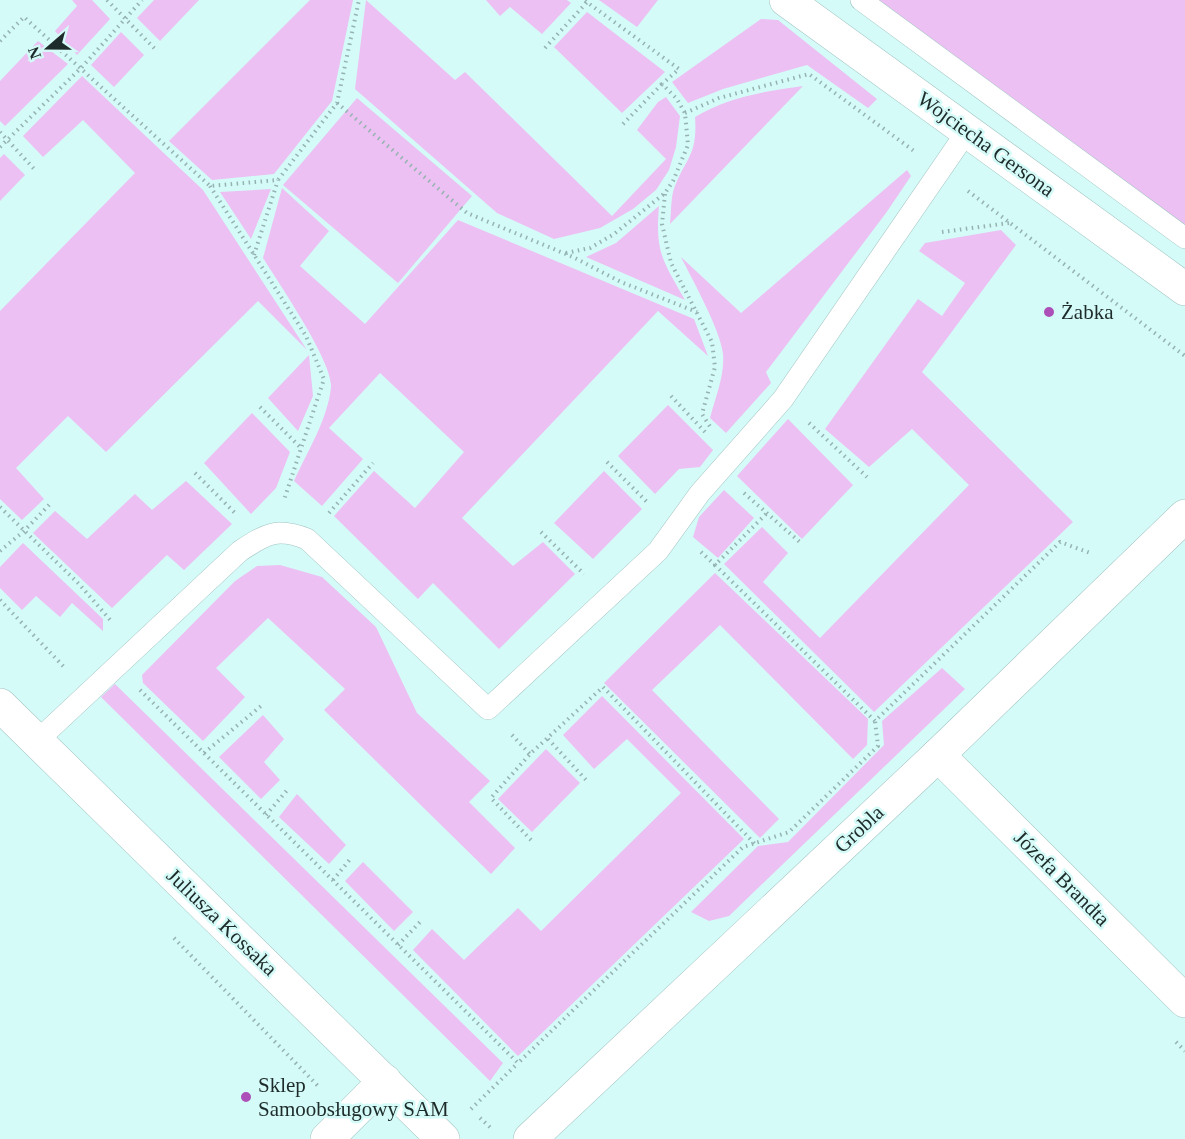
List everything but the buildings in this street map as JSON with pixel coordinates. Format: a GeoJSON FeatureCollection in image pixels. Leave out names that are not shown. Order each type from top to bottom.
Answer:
{"type":"FeatureCollection","features":[{"type":"Feature","properties":{"kind":"street","name":"Wojciecha Gersona"},"geometry":{"type":"LineString","coordinates":[[786,0],[1185,289]]}},
{"type":"Feature","properties":{"kind":"street","name":"Grobla"},"geometry":{"type":"LineString","coordinates":[[530,1139],[938,755],[1185,516]]}},
{"type":"Feature","properties":{"kind":"street","name":"Juliusza Kossaka"},"geometry":{"type":"LineString","coordinates":[[0,705],[443,1139]]}},
{"type":"Feature","properties":{"kind":"street","name":"Józefa Brandta"},"geometry":{"type":"LineString","coordinates":[[938,755],[1185,1001]]}},
{"type":"Feature","properties":{"kind":"street"},"geometry":{"type":"LineString","coordinates":[[338,1128],[385,1081]]}},
{"type":"Feature","properties":{"kind":"lane"},"geometry":{"type":"LineString","coordinates":[[861,0],[1185,238]]}},
{"type":"Feature","properties":{"kind":"lane"},"geometry":{"type":"LineString","coordinates":[[37,741],[240,551],[268,536],[287,531],[307,539],[488,709],[658,551],[700,493],[783,399],[968,130]]}},
{"type":"Feature","properties":{"kind":"path"},"geometry":{"type":"LineString","coordinates":[[106,0],[157,51]]}},
{"type":"Feature","properties":{"kind":"path"},"geometry":{"type":"LineString","coordinates":[[0,147],[82,67],[142,0]]}},
{"type":"Feature","properties":{"kind":"path"},"geometry":{"type":"LineString","coordinates":[[254,255],[278,180],[337,103],[359,0]]}},
{"type":"Feature","properties":{"kind":"path"},"geometry":{"type":"LineString","coordinates":[[545,48],[587,1],[678,69],[623,124]]}},
{"type":"Feature","properties":{"kind":"path"},"geometry":{"type":"LineString","coordinates":[[0,41],[24,17],[82,67],[210,186],[306,336],[324,379],[287,489],[268,536],[195,473]]}},
{"type":"Feature","properties":{"kind":"path"},"geometry":{"type":"LineString","coordinates":[[662,84],[677,99],[685,113],[688,145],[665,193],[662,224],[671,263],[712,342],[715,367],[702,414],[726,465]]}},
{"type":"Feature","properties":{"kind":"path"},"geometry":{"type":"LineString","coordinates":[[337,103],[467,213],[565,253],[621,282],[697,312]]}},
{"type":"Feature","properties":{"kind":"path"},"geometry":{"type":"LineString","coordinates":[[0,132],[36,171]]}},
{"type":"Feature","properties":{"kind":"path"},"geometry":{"type":"LineString","coordinates":[[210,186],[278,180]]}},
{"type":"Feature","properties":{"kind":"path"},"geometry":{"type":"LineString","coordinates":[[565,253],[590,248],[614,234],[665,193]]}},
{"type":"Feature","properties":{"kind":"path"},"geometry":{"type":"LineString","coordinates":[[894,238],[1009,223]]}},
{"type":"Feature","properties":{"kind":"path"},"geometry":{"type":"LineString","coordinates":[[671,396],[766,514],[802,544]]}},
{"type":"Feature","properties":{"kind":"path"},"geometry":{"type":"LineString","coordinates":[[783,399],[867,477]]}},
{"type":"Feature","properties":{"kind":"path"},"geometry":{"type":"LineString","coordinates":[[260,407],[301,448]]}},
{"type":"Feature","properties":{"kind":"path"},"geometry":{"type":"LineString","coordinates":[[608,462],[674,529]]}},
{"type":"Feature","properties":{"kind":"path"},"geometry":{"type":"LineString","coordinates":[[307,539],[373,463]]}},
{"type":"Feature","properties":{"kind":"path"},"geometry":{"type":"LineString","coordinates":[[0,551],[24,531],[50,504]]}},
{"type":"Feature","properties":{"kind":"path"},"geometry":{"type":"LineString","coordinates":[[0,507],[79,584],[135,649],[140,690],[518,1063]]}},
{"type":"Feature","properties":{"kind":"path"},"geometry":{"type":"LineString","coordinates":[[494,1131],[471,1109],[744,847],[789,832],[878,746],[875,721],[715,565],[766,514]]}},
{"type":"Feature","properties":{"kind":"path"},"geometry":{"type":"LineString","coordinates":[[541,532],[608,597]]}},
{"type":"Feature","properties":{"kind":"path"},"geometry":{"type":"LineString","coordinates":[[875,721],[1060,542]]}},
{"type":"Feature","properties":{"kind":"path"},"geometry":{"type":"LineString","coordinates":[[0,600],[88,693]]}},
{"type":"Feature","properties":{"kind":"path"},"geometry":{"type":"LineString","coordinates":[[531,840],[491,798],[530,754],[603,687],[755,844]]}},
{"type":"Feature","properties":{"kind":"path"},"geometry":{"type":"LineString","coordinates":[[204,753],[261,706]]}},
{"type":"Feature","properties":{"kind":"path"},"geometry":{"type":"LineString","coordinates":[[548,739],[588,782]]}},
{"type":"Feature","properties":{"kind":"path"},"geometry":{"type":"LineString","coordinates":[[266,815],[289,788]]}},
{"type":"Feature","properties":{"kind":"path"},"geometry":{"type":"LineString","coordinates":[[333,880],[352,857]]}},
{"type":"Feature","properties":{"kind":"path"},"geometry":{"type":"LineString","coordinates":[[398,945],[421,921]]}},
{"type":"Feature","properties":{"kind":"path"},"geometry":{"type":"LineString","coordinates":[[170,933],[338,1128]]}},
{"type":"Feature","properties":{"kind":"path"},"geometry":{"type":"LineString","coordinates":[[1168,1035],[1185,1051]]}},
{"type":"Feature","properties":{"kind":"shaded area"},"geometry":{"type":"Polygon","coordinates":[[[72,0],[92,0],[110,19],[77,55],[55,31],[77,6],[72,0]]]}},
{"type":"Feature","properties":{"kind":"shaded area"},"geometry":{"type":"Polygon","coordinates":[[[154,0],[199,0],[160,41],[137,18],[154,0]]]}},
{"type":"Feature","properties":{"kind":"shaded area"},"geometry":{"type":"Polygon","coordinates":[[[310,0],[353,0],[332,101],[274,174],[212,180],[169,141],[310,0]]]}},
{"type":"Feature","properties":{"kind":"shaded area"},"geometry":{"type":"Polygon","coordinates":[[[366,0],[455,80],[465,72],[612,216],[666,159],[637,130],[658,102],[666,97],[680,116],[676,147],[669,170],[656,190],[633,209],[600,228],[554,239],[497,213],[355,89],[366,0]]]}},
{"type":"Feature","properties":{"kind":"shaded area"},"geometry":{"type":"Polygon","coordinates":[[[486,0],[567,0],[571,3],[542,34],[510,7],[500,16],[486,0]]]}},
{"type":"Feature","properties":{"kind":"shaded area"},"geometry":{"type":"Polygon","coordinates":[[[599,0],[658,0],[637,27],[599,0]]]}},
{"type":"Feature","properties":{"kind":"shaded area"},"geometry":{"type":"Polygon","coordinates":[[[852,0],[1185,0],[1185,244],[852,0]]]}},
{"type":"Feature","properties":{"kind":"shaded area"},"geometry":{"type":"Polygon","coordinates":[[[587,12],[665,72],[622,113],[554,47],[587,12]]]}},
{"type":"Feature","properties":{"kind":"shaded area"},"geometry":{"type":"Polygon","coordinates":[[[761,19],[778,20],[877,99],[868,108],[807,65],[723,89],[688,103],[672,82],[761,19]]]}},
{"type":"Feature","properties":{"kind":"shaded area"},"geometry":{"type":"Polygon","coordinates":[[[121,32],[144,55],[114,87],[91,65],[121,32]]]}},
{"type":"Feature","properties":{"kind":"shaded area"},"geometry":{"type":"Polygon","coordinates":[[[38,41],[68,64],[5,126],[0,121],[0,81],[38,41]]]}},
{"type":"Feature","properties":{"kind":"shaded area"},"geometry":{"type":"Polygon","coordinates":[[[82,76],[203,190],[307,350],[258,301],[106,452],[68,416],[16,468],[44,499],[22,520],[0,499],[0,311],[135,173],[83,120],[43,157],[23,136],[82,76]]]}},
{"type":"Feature","properties":{"kind":"shaded area"},"geometry":{"type":"Polygon","coordinates":[[[803,86],[670,224],[673,192],[692,150],[695,117],[734,100],[803,86]]]}},
{"type":"Feature","properties":{"kind":"shaded area"},"geometry":{"type":"Polygon","coordinates":[[[357,98],[472,196],[398,283],[283,185],[357,98]]]}},
{"type":"Feature","properties":{"kind":"shaded area"},"geometry":{"type":"Polygon","coordinates":[[[4,154],[25,175],[0,201],[0,158],[4,154]]]}},
{"type":"Feature","properties":{"kind":"shaded area"},"geometry":{"type":"Polygon","coordinates":[[[907,170],[911,176],[886,213],[766,372],[771,383],[726,433],[710,418],[723,370],[721,344],[681,257],[741,313],[907,170]]]}},
{"type":"Feature","properties":{"kind":"shaded area"},"geometry":{"type":"Polygon","coordinates":[[[282,188],[329,231],[300,266],[365,324],[458,220],[694,319],[708,356],[658,311],[462,518],[513,566],[543,542],[575,574],[499,649],[433,583],[418,599],[334,516],[374,471],[415,508],[464,452],[380,373],[329,428],[363,459],[322,506],[294,481],[326,411],[331,387],[329,375],[314,342],[263,258],[282,188]]]}},
{"type":"Feature","properties":{"kind":"shaded area"},"geometry":{"type":"Polygon","coordinates":[[[271,189],[251,239],[220,192],[271,189]]]}},
{"type":"Feature","properties":{"kind":"shaded area"},"geometry":{"type":"Polygon","coordinates":[[[659,206],[658,235],[662,256],[685,300],[586,257],[616,243],[659,206]]]}},
{"type":"Feature","properties":{"kind":"shaded area"},"geometry":{"type":"Polygon","coordinates":[[[1001,230],[1016,245],[922,372],[1073,522],[874,712],[724,564],[762,527],[788,553],[763,582],[820,638],[969,485],[912,429],[869,467],[825,429],[918,299],[942,316],[965,283],[919,251],[925,243],[1001,230]]]}},
{"type":"Feature","properties":{"kind":"shaded area"},"geometry":{"type":"Polygon","coordinates":[[[309,355],[313,396],[298,431],[268,398],[309,355]]]}},
{"type":"Feature","properties":{"kind":"shaded area"},"geometry":{"type":"Polygon","coordinates":[[[668,405],[713,450],[700,467],[679,469],[655,494],[618,456],[668,405]]]}},
{"type":"Feature","properties":{"kind":"shaded area"},"geometry":{"type":"Polygon","coordinates":[[[252,413],[290,452],[276,488],[251,514],[204,463],[252,413]]]}},
{"type":"Feature","properties":{"kind":"shaded area"},"geometry":{"type":"Polygon","coordinates":[[[788,419],[853,485],[802,539],[737,476],[788,419]]]}},
{"type":"Feature","properties":{"kind":"shaded area"},"geometry":{"type":"Polygon","coordinates":[[[604,471],[642,509],[593,559],[554,523],[604,471]]]}},
{"type":"Feature","properties":{"kind":"shaded area"},"geometry":{"type":"Polygon","coordinates":[[[186,481],[232,524],[184,570],[167,555],[112,608],[33,533],[55,511],[87,539],[135,494],[152,510],[186,481]]]}},
{"type":"Feature","properties":{"kind":"shaded area"},"geometry":{"type":"Polygon","coordinates":[[[724,490],[754,518],[718,558],[693,537],[699,517],[724,490]]]}},
{"type":"Feature","properties":{"kind":"shaded area"},"geometry":{"type":"Polygon","coordinates":[[[23,543],[103,619],[103,631],[72,603],[60,617],[36,596],[22,610],[0,588],[0,567],[23,543]]]}},
{"type":"Feature","properties":{"kind":"shaded area"},"geometry":{"type":"Polygon","coordinates":[[[280,565],[322,577],[376,627],[417,713],[490,781],[469,802],[515,848],[491,874],[324,710],[345,689],[268,618],[216,668],[245,697],[203,741],[143,683],[142,675],[235,581],[257,566],[280,565]]]}},
{"type":"Feature","properties":{"kind":"shaded area"},"geometry":{"type":"Polygon","coordinates":[[[715,573],[868,719],[867,745],[853,759],[720,625],[652,690],[779,819],[760,838],[604,683],[715,573]]]}},
{"type":"Feature","properties":{"kind":"shaded area"},"geometry":{"type":"Polygon","coordinates":[[[942,668],[965,689],[729,916],[709,921],[691,912],[758,846],[788,842],[884,745],[882,721],[942,668]]]}},
{"type":"Feature","properties":{"kind":"shaded area"},"geometry":{"type":"Polygon","coordinates":[[[115,684],[503,1063],[490,1081],[101,697],[115,684]]]}},
{"type":"Feature","properties":{"kind":"shaded area"},"geometry":{"type":"Polygon","coordinates":[[[602,696],[744,839],[518,1056],[413,950],[432,929],[464,960],[518,908],[541,931],[681,793],[627,739],[594,769],[563,735],[602,696]]]}},
{"type":"Feature","properties":{"kind":"shaded area"},"geometry":{"type":"Polygon","coordinates":[[[263,715],[284,739],[264,762],[280,780],[261,799],[219,757],[263,715]]]}},
{"type":"Feature","properties":{"kind":"shaded area"},"geometry":{"type":"Polygon","coordinates":[[[546,749],[580,783],[532,832],[498,799],[546,749]]]}},
{"type":"Feature","properties":{"kind":"shaded area"},"geometry":{"type":"Polygon","coordinates":[[[297,794],[346,845],[329,864],[279,817],[297,794]]]}},
{"type":"Feature","properties":{"kind":"shaded area"},"geometry":{"type":"Polygon","coordinates":[[[363,862],[413,912],[394,931],[345,881],[363,862]]]}},
{"type":"Feature","properties":{"kind":"place","name":"Żabka"},"geometry":{"type":"Point","coordinates":[1049,312]}},
{"type":"Feature","properties":{"kind":"place","name":"Sklep Samoobsługowy SAM"},"geometry":{"type":"Point","coordinates":[246,1097]}}]}
